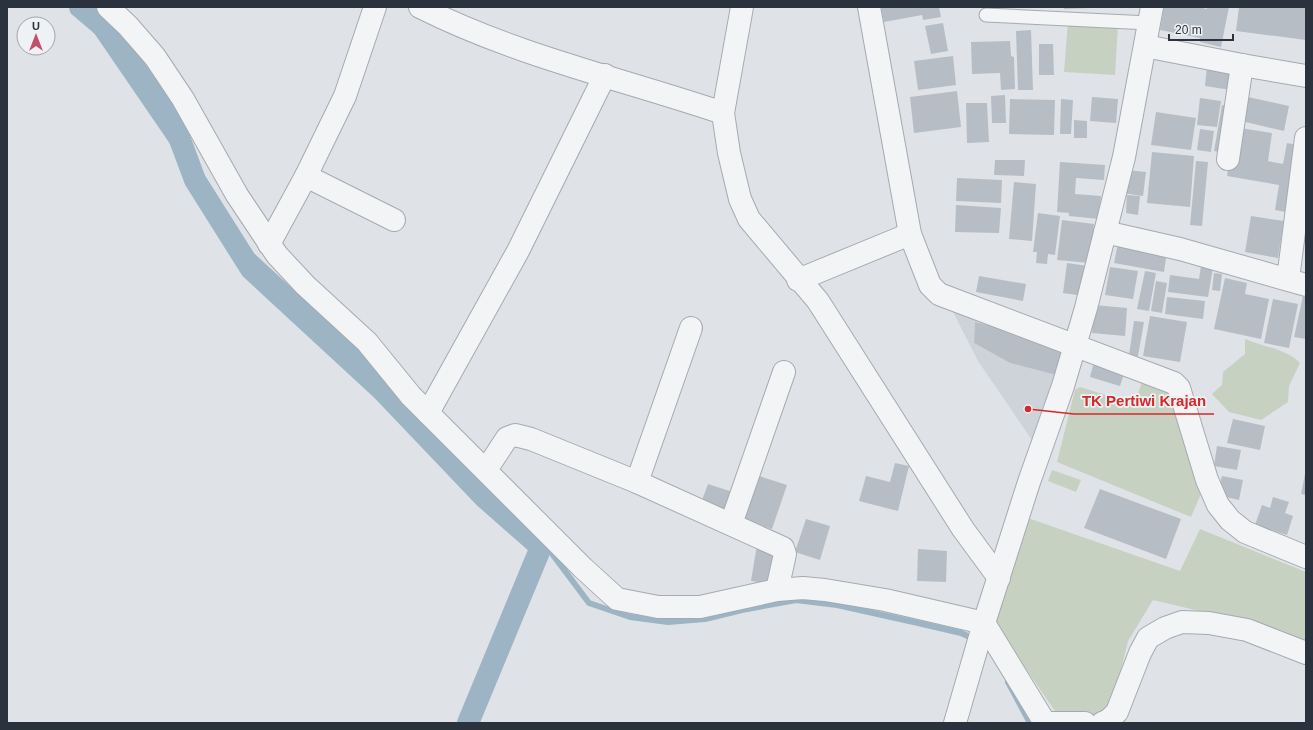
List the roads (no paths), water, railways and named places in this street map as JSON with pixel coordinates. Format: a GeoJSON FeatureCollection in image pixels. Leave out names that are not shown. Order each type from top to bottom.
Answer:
{"type":"FeatureCollection","features":[{"type":"Feature","properties":{"kind":"street"},"geometry":{"type":"LineString","coordinates":[[108,7],[128,26],[155,57],[183,99],[237,195],[269,244],[305,285],[367,342],[411,396],[583,568],[617,599],[658,607],[700,607],[777,590],[803,588],[825,590],[900,603],[980,636],[1045,723]]}},
{"type":"Feature","properties":{"kind":"street"},"geometry":{"type":"LineString","coordinates":[[269,244],[306,176],[345,96],[375,7]]}},
{"type":"Feature","properties":{"kind":"street"},"geometry":{"type":"LineString","coordinates":[[420,7],[438,16],[528,51],[723,113]]}},
{"type":"Feature","properties":{"kind":"street"},"geometry":{"type":"LineString","coordinates":[[742,7],[723,113],[729,153],[740,199],[749,219],[798,280],[818,301],[964,529],[999,578]]}},
{"type":"Feature","properties":{"kind":"street"},"geometry":{"type":"LineString","coordinates":[[869,7],[910,234],[930,285],[939,294],[1174,383],[1179,388],[1207,480],[1218,504],[1230,520],[1245,532],[1306,557]]}},
{"type":"Feature","properties":{"kind":"street"},"geometry":{"type":"LineString","coordinates":[[956,723],[980,636],[1075,346],[1124,157],[1151,15]]}},
{"type":"Feature","properties":{"kind":"street"},"geometry":{"type":"LineString","coordinates":[[1145,46],[1242,66],[1306,76]]}},
{"type":"Feature","properties":{"kind":"street"},"geometry":{"type":"LineString","coordinates":[[1228,159],[1242,66]]}},
{"type":"Feature","properties":{"kind":"street"},"geometry":{"type":"LineString","coordinates":[[428,413],[518,251],[604,75]]}},
{"type":"Feature","properties":{"kind":"street"},"geometry":{"type":"LineString","coordinates":[[1105,232],[1180,249],[1297,282],[1306,138]]}},
{"type":"Feature","properties":{"kind":"street"},"geometry":{"type":"LineString","coordinates":[[306,176],[394,220]]}},
{"type":"Feature","properties":{"kind":"street"},"geometry":{"type":"LineString","coordinates":[[798,280],[910,234]]}},
{"type":"Feature","properties":{"kind":"street"},"geometry":{"type":"LineString","coordinates":[[637,482],[691,328]]}},
{"type":"Feature","properties":{"kind":"street"},"geometry":{"type":"LineString","coordinates":[[731,524],[784,372]]}},
{"type":"Feature","properties":{"kind":"street"},"geometry":{"type":"LineString","coordinates":[[486,470],[504,440],[515,435],[531,439],[637,482],[783,548],[785,554],[777,590]]}},
{"type":"Feature","properties":{"kind":"street"},"geometry":{"type":"LineString","coordinates":[[1102,723],[1109,720],[1117,712],[1140,653],[1148,638],[1165,628],[1182,622],[1209,623],[1247,630],[1306,653]]}},
{"type":"Feature","properties":{"kind":"street"},"geometry":{"type":"LineString","coordinates":[[1052,723],[1084,723]]}},
{"type":"Feature","properties":{"kind":"lane"},"geometry":{"type":"LineString","coordinates":[[986,15],[1151,15]]}},
{"type":"Feature","properties":{"kind":"waterway"},"geometry":{"type":"LineString","coordinates":[[73,7],[95,29],[247,251],[352,347],[412,415],[520,520]]}},
{"type":"Feature","properties":{"kind":"waterway"},"geometry":{"type":"LineString","coordinates":[[80,7],[107,30],[173,121],[195,180],[251,269],[382,390],[484,497],[541,547],[468,723]]}},
{"type":"Feature","properties":{"kind":"waterway"},"geometry":{"type":"LineString","coordinates":[[544,543],[589,603],[630,617],[668,622],[705,619],[742,610],[796,600],[837,605],[961,633],[976,640]]}},
{"type":"Feature","properties":{"kind":"waterway"},"geometry":{"type":"LineString","coordinates":[[1008,682],[1030,723]]}},
{"type":"Feature","properties":{"kind":"place","name":"TK Pertiwi Krajan"},"geometry":{"type":"Point","coordinates":[1028,409]}}]}
